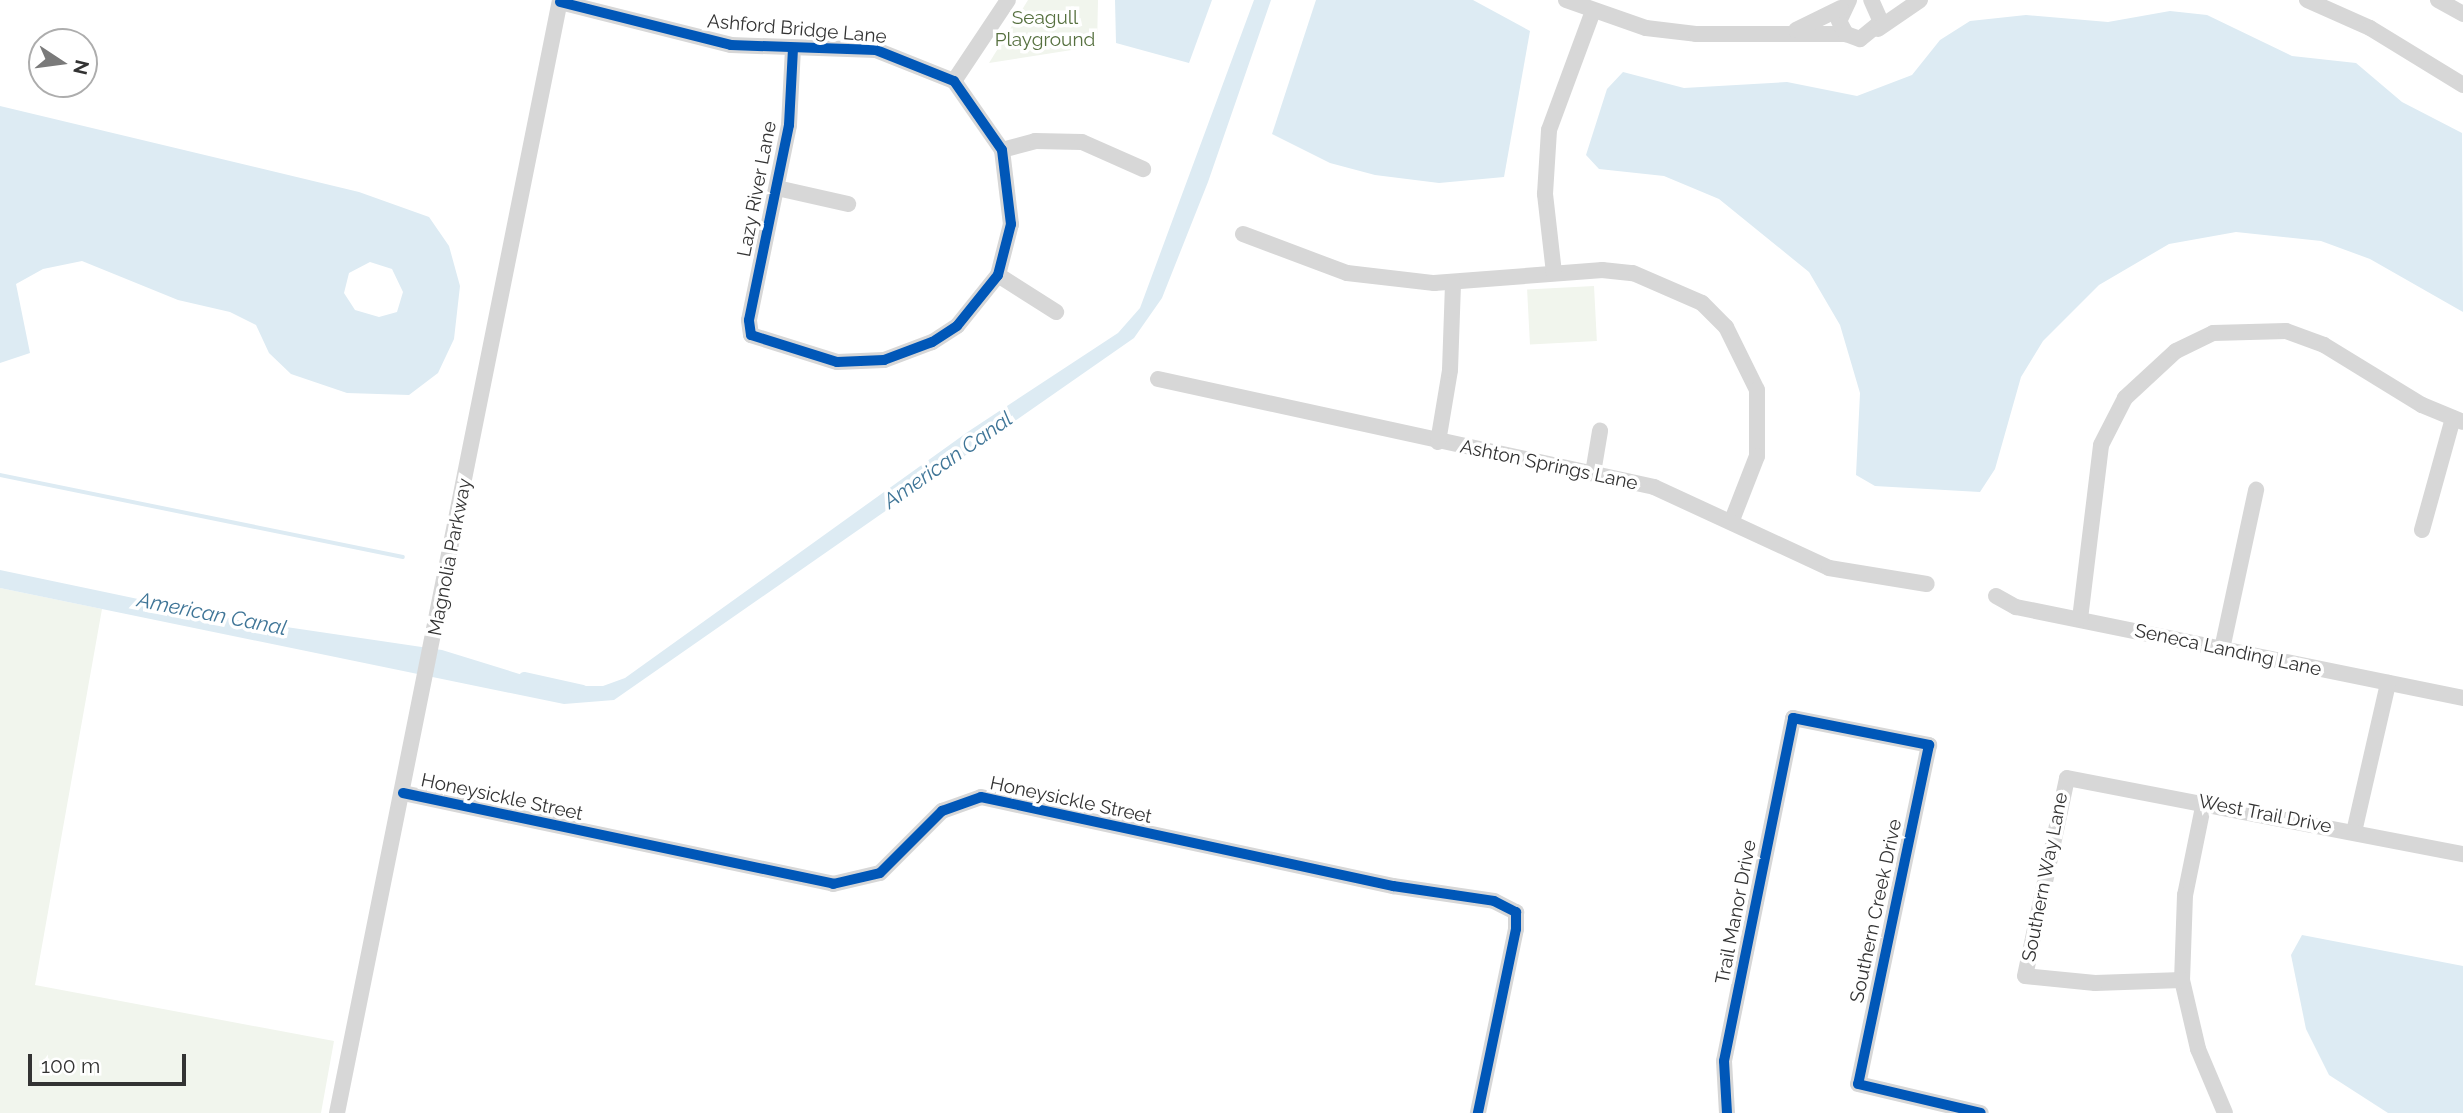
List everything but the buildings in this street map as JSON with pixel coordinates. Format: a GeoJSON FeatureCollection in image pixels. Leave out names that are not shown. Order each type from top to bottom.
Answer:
{"type":"FeatureCollection","features":[{"type":"Feature","properties":{"kind":"street"},"geometry":{"type":"LineString","coordinates":[[1008,0],[954,81],[1002,150],[1011,224],[998,275],[1056,312]]}},
{"type":"Feature","properties":{"kind":"street"},"geometry":{"type":"LineString","coordinates":[[1566,0],[1593,11],[1684,33],[1846,34],[1860,39],[1918,0]]}},
{"type":"Feature","properties":{"kind":"street"},"geometry":{"type":"LineString","coordinates":[[1878,29],[1873,1],[1918,0]]}},
{"type":"Feature","properties":{"kind":"street"},"geometry":{"type":"LineString","coordinates":[[2307,0],[2370,28],[2463,85]]}},
{"type":"Feature","properties":{"kind":"street"},"geometry":{"type":"LineString","coordinates":[[2438,0],[2463,14]]}},
{"type":"Feature","properties":{"kind":"street","name":"Ashford Bridge Lane"},"geometry":{"type":"LineString","coordinates":[[560,1],[634,18],[697,38],[793,50],[876,50],[954,81]]}},
{"type":"Feature","properties":{"kind":"street","name":"Magnolia Parkway"},"geometry":{"type":"LineString","coordinates":[[337,1113],[428,674],[560,1]]}},
{"type":"Feature","properties":{"kind":"street"},"geometry":{"type":"LineString","coordinates":[[1784,35],[1845,3],[1846,34]]}},
{"type":"Feature","properties":{"kind":"street"},"geometry":{"type":"LineString","coordinates":[[1554,273],[1545,194],[1549,130],[1593,11]]}},
{"type":"Feature","properties":{"kind":"street","name":"Lazy River Lane"},"geometry":{"type":"LineString","coordinates":[[793,50],[777,188],[749,320],[751,335],[837,362],[884,359],[957,326],[998,275]]}},
{"type":"Feature","properties":{"kind":"street"},"geometry":{"type":"LineString","coordinates":[[1002,150],[1035,141],[1082,142],[1143,169]]}},
{"type":"Feature","properties":{"kind":"street"},"geometry":{"type":"LineString","coordinates":[[777,188],[848,204]]}},
{"type":"Feature","properties":{"kind":"street"},"geometry":{"type":"LineString","coordinates":[[1243,234],[1347,273],[1453,283],[1554,273],[1633,273],[1702,303],[1726,327],[1757,390],[1760,425],[1755,466],[1732,520]]}},
{"type":"Feature","properties":{"kind":"street"},"geometry":{"type":"LineString","coordinates":[[1438,442],[1450,370],[1453,283]]}},
{"type":"Feature","properties":{"kind":"street"},"geometry":{"type":"LineString","coordinates":[[2080,620],[2101,445],[2125,398],[2176,351],[2213,333],[2286,331],[2324,345],[2458,420],[2422,530]]}},
{"type":"Feature","properties":{"kind":"street","name":"Ashton Springs Lane"},"geometry":{"type":"LineString","coordinates":[[1158,379],[1438,442],[1593,473],[1688,498],[1829,568],[1927,584]]}},
{"type":"Feature","properties":{"kind":"street"},"geometry":{"type":"LineString","coordinates":[[1593,473],[1601,431]]}},
{"type":"Feature","properties":{"kind":"street"},"geometry":{"type":"LineString","coordinates":[[2222,649],[2256,490]]}},
{"type":"Feature","properties":{"kind":"street","name":"Seneca Landing Lane"},"geometry":{"type":"LineString","coordinates":[[1996,596],[2016,607],[2463,698]]}},
{"type":"Feature","properties":{"kind":"street"},"geometry":{"type":"LineString","coordinates":[[2354,832],[2388,683]]}},
{"type":"Feature","properties":{"kind":"street","name":"Trail Manor Drive"},"geometry":{"type":"LineString","coordinates":[[1727,1113],[1724,1061],[1793,718],[1929,745]]}},
{"type":"Feature","properties":{"kind":"street","name":"Southern Creek Drive"},"geometry":{"type":"LineString","coordinates":[[1929,745],[1858,1084],[1981,1113]]}},
{"type":"Feature","properties":{"kind":"street","name":"West Trail Drive"},"geometry":{"type":"LineString","coordinates":[[2067,778],[2204,802],[2463,854]]}},
{"type":"Feature","properties":{"kind":"street","name":"Southern Way Lane"},"geometry":{"type":"LineString","coordinates":[[2067,778],[2025,976],[2095,984],[2182,980]]}},
{"type":"Feature","properties":{"kind":"street","name":"Honeysickle Street"},"geometry":{"type":"LineString","coordinates":[[403,793],[833,884],[880,873],[942,811],[981,797],[1393,886],[1494,901],[1516,912],[1516,929],[1478,1113]]}},
{"type":"Feature","properties":{"kind":"street"},"geometry":{"type":"LineString","coordinates":[[2204,802],[2185,895],[2182,980],[2198,1049],[2220,1111]]}},
{"type":"Feature","properties":{"kind":"green space","name":"Seagull Playground"},"geometry":{"type":"Polygon","coordinates":[[[1028,0],[1098,0],[1097,46],[989,63],[1028,0]]]}},
{"type":"Feature","properties":{"kind":"green space"},"geometry":{"type":"Polygon","coordinates":[[[1594,286],[1597,341],[1530,344],[1527,290],[1594,286]]]}},
{"type":"Feature","properties":{"kind":"green space"},"geometry":{"type":"Polygon","coordinates":[[[0,588],[102,609],[35,985],[334,1041],[321,1113],[0,1113],[0,588]]]}},
{"type":"Feature","properties":{"kind":"water"},"geometry":{"type":"Polygon","coordinates":[[[1115,0],[1212,0],[1189,63],[1116,43],[1115,0]]]}},
{"type":"Feature","properties":{"kind":"water","name":"American Canal"},"geometry":{"type":"Polygon","coordinates":[[[1254,0],[1271,0],[1208,182],[1162,298],[1134,338],[614,700],[564,704],[0,588],[0,570],[238,620],[442,650],[558,686],[603,686],[625,678],[969,431],[1118,333],[1140,308],[1254,0]]]}},
{"type":"Feature","properties":{"kind":"water"},"geometry":{"type":"Polygon","coordinates":[[[1316,0],[1473,0],[1530,31],[1504,177],[1439,183],[1375,175],[1330,163],[1272,134],[1316,0]]]}},
{"type":"Feature","properties":{"kind":"water"},"geometry":{"type":"Polygon","coordinates":[[[2170,11],[2207,15],[2292,56],[2356,63],[2402,102],[2462,133],[2463,312],[2370,259],[2321,241],[2236,232],[2169,244],[2099,285],[2043,341],[2021,377],[1995,469],[1980,492],[1875,486],[1856,475],[1860,393],[1840,325],[1809,272],[1719,199],[1664,176],[1599,169],[1586,155],[1607,89],[1623,72],[1684,88],[1787,82],[1857,96],[1912,75],[1940,40],[1970,21],[2026,15],[2108,22],[2170,11]]]}},
{"type":"Feature","properties":{"kind":"water"},"geometry":{"type":"Polygon","coordinates":[[[0,106],[359,192],[429,217],[449,246],[460,286],[454,339],[438,373],[409,395],[347,393],[291,374],[269,353],[256,325],[230,312],[178,300],[82,261],[43,269],[16,284],[30,353],[0,363],[0,106]],[[370,262],[349,273],[344,293],[355,310],[379,317],[397,312],[403,292],[392,269],[370,262]]]}},
{"type":"Feature","properties":{"kind":"water"},"geometry":{"type":"Polygon","coordinates":[[[2302,935],[2463,966],[2463,1113],[2388,1113],[2329,1075],[2306,1029],[2291,955],[2302,935]]]}},
{"type":"Feature","properties":{"kind":"waterway"},"geometry":{"type":"LineString","coordinates":[[0,475],[403,557]]}},
{"type":"Feature","properties":{"kind":"waterway","name":"American Canal"},"geometry":{"type":"LineString","coordinates":[[524,677],[583,690]]}},
{"type":"Feature","properties":{"kind":"cycle path"},"geometry":{"type":"LineString","coordinates":[[560,2],[731,45],[876,50],[954,81],[1002,150],[1011,224],[998,275],[957,326],[932,342],[884,360],[837,362],[751,335],[749,320],[789,125],[793,49]]}},
{"type":"Feature","properties":{"kind":"cycle path"},"geometry":{"type":"LineString","coordinates":[[1727,1113],[1724,1061],[1793,718],[1929,745],[1858,1084],[1981,1113]]}},
{"type":"Feature","properties":{"kind":"cycle path"},"geometry":{"type":"LineString","coordinates":[[403,793],[833,884],[880,873],[942,811],[981,797],[1393,886],[1494,901],[1516,912],[1516,929],[1478,1113]]}}]}
